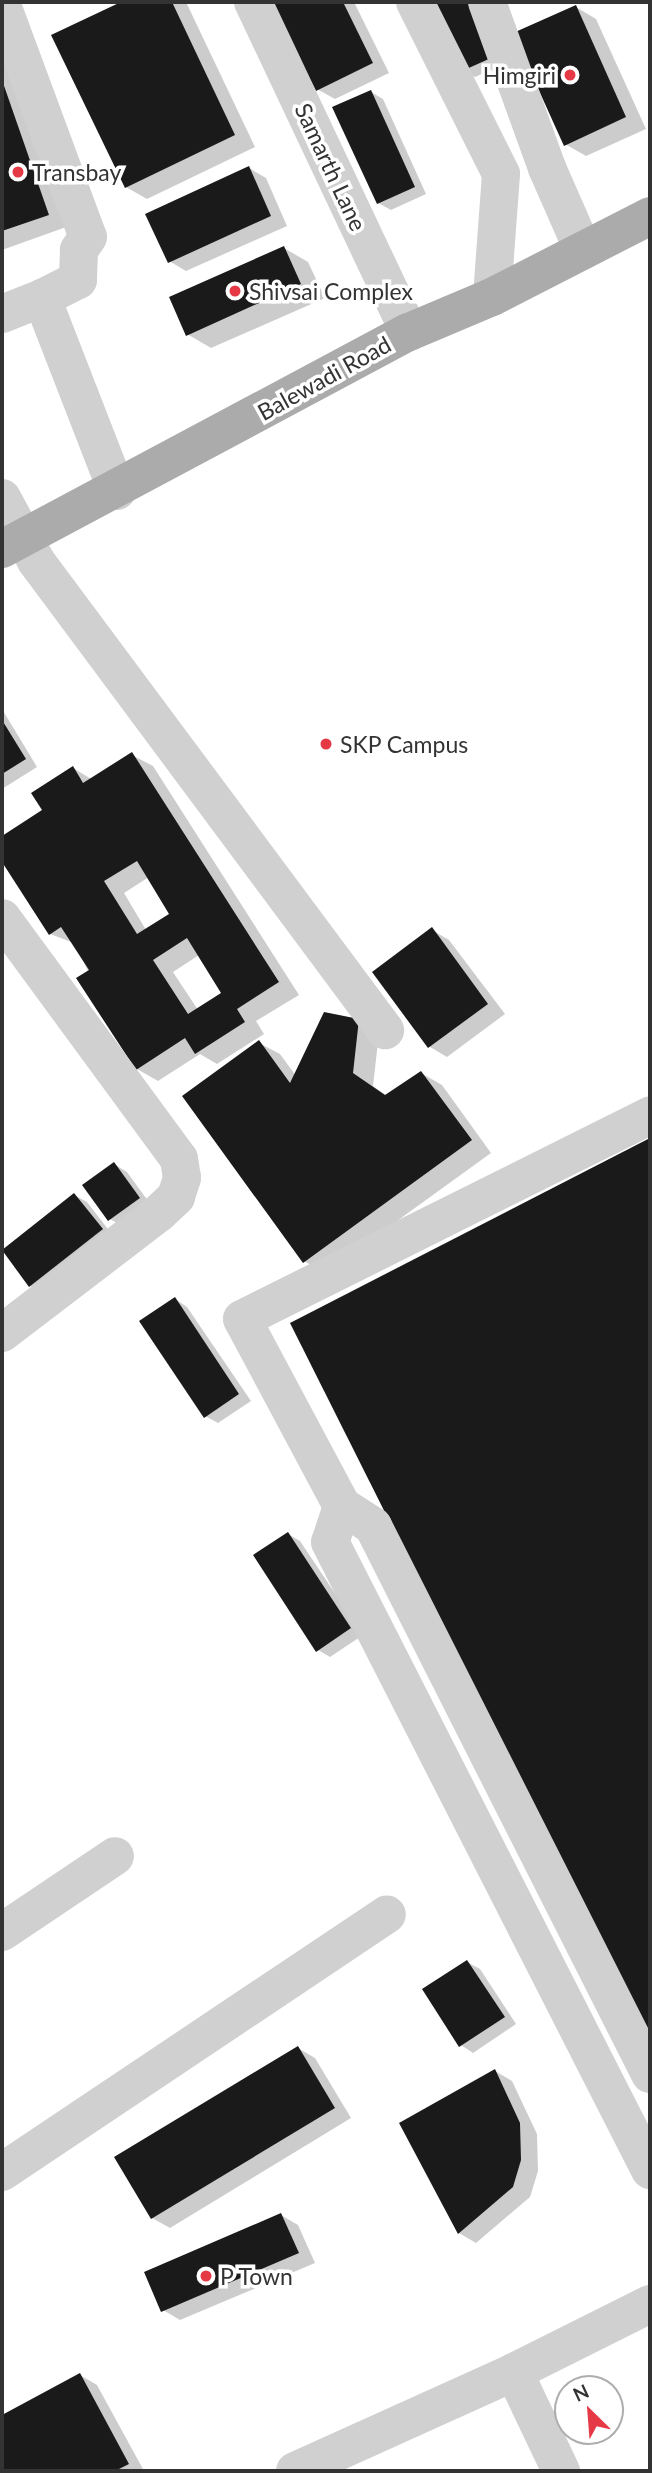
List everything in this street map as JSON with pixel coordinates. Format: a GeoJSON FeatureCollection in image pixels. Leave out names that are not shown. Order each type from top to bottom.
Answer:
{"type":"FeatureCollection","features":[{"type":"Feature","properties":{"kind":"main road","name":"Balewadi Road"},"geometry":{"type":"LineString","coordinates":[[12,545],[409,332],[492,297],[650,216]]}},
{"type":"Feature","properties":{"kind":"street","name":"Samarth Lane"},"geometry":{"type":"LineString","coordinates":[[253,2],[409,332]]}},
{"type":"Feature","properties":{"kind":"street"},"geometry":{"type":"LineString","coordinates":[[415,2],[501,174],[492,297]]}},
{"type":"Feature","properties":{"kind":"street"},"geometry":{"type":"LineString","coordinates":[[487,2],[547,168],[583,250]]}},
{"type":"Feature","properties":{"kind":"street"},"geometry":{"type":"LineString","coordinates":[[2,5],[88,237],[79,250],[78,280],[2,314]]}},
{"type":"Feature","properties":{"kind":"street"},"geometry":{"type":"LineString","coordinates":[[42,298],[117,491]]}},
{"type":"Feature","properties":{"kind":"street"},"geometry":{"type":"LineString","coordinates":[[2,498],[12,545],[386,1030]]}},
{"type":"Feature","properties":{"kind":"street"},"geometry":{"type":"LineString","coordinates":[[2,918],[179,1159],[182,1178],[176,1197],[159,1213],[2,1333]]}},
{"type":"Feature","properties":{"kind":"street"},"geometry":{"type":"LineString","coordinates":[[650,1116],[243,1318],[342,1506],[373,1526],[650,2074]]}},
{"type":"Feature","properties":{"kind":"street"},"geometry":{"type":"LineString","coordinates":[[342,1506],[330,1542],[650,2170]]}},
{"type":"Feature","properties":{"kind":"street"},"geometry":{"type":"LineString","coordinates":[[2,1932],[115,1856]]}},
{"type":"Feature","properties":{"kind":"street"},"geometry":{"type":"LineString","coordinates":[[2,2172],[387,1914]]}},
{"type":"Feature","properties":{"kind":"street"},"geometry":{"type":"LineString","coordinates":[[295,2471],[514,2372],[650,2304]]}},
{"type":"Feature","properties":{"kind":"street"},"geometry":{"type":"LineString","coordinates":[[514,2372],[561,2471]]}},
{"type":"Feature","properties":{"kind":"building"},"geometry":{"type":"Polygon","coordinates":[[[121,2],[172,2],[235,135],[125,188],[51,35],[121,2]]]}},
{"type":"Feature","properties":{"kind":"building"},"geometry":{"type":"Polygon","coordinates":[[[270,2],[343,2],[373,63],[316,91],[270,2]]]}},
{"type":"Feature","properties":{"kind":"building"},"geometry":{"type":"Polygon","coordinates":[[[430,2],[476,2],[500,54],[462,71],[430,2]]]}},
{"type":"Feature","properties":{"kind":"building","name":"Himgiri"},"geometry":{"type":"Polygon","coordinates":[[[576,5],[626,117],[564,146],[513,33],[576,5]]]}},
{"type":"Feature","properties":{"kind":"building","name":"Transbay"},"geometry":{"type":"Polygon","coordinates":[[[2,80],[49,215],[2,231],[2,80]]]}},
{"type":"Feature","properties":{"kind":"building"},"geometry":{"type":"Polygon","coordinates":[[[371,90],[415,187],[377,204],[332,107],[371,90]]]}},
{"type":"Feature","properties":{"kind":"building"},"geometry":{"type":"Polygon","coordinates":[[[249,166],[271,216],[168,263],[145,214],[249,166]]]}},
{"type":"Feature","properties":{"kind":"building","name":"Shivsai Complex"},"geometry":{"type":"Polygon","coordinates":[[[284,246],[301,284],[186,336],[169,297],[284,246]]]}},
{"type":"Feature","properties":{"kind":"building"},"geometry":{"type":"Polygon","coordinates":[[[2,720],[26,759],[2,774],[2,720]]]}},
{"type":"Feature","properties":{"kind":"building"},"geometry":{"type":"Polygon","coordinates":[[[132,752],[279,982],[237,1009],[245,1022],[195,1054],[185,1038],[136,1070],[76,978],[89,970],[61,927],[49,935],[2,862],[2,836],[42,810],[31,793],[73,766],[83,783],[132,752]],[[137,861],[104,881],[137,934],[169,914],[137,861]],[[187,938],[153,960],[188,1014],[221,993],[187,938]]]}},
{"type":"Feature","properties":{"kind":"building"},"geometry":{"type":"Polygon","coordinates":[[[432,927],[488,1004],[428,1048],[372,972],[432,927]]]}},
{"type":"Feature","properties":{"kind":"building"},"geometry":{"type":"Polygon","coordinates":[[[324,1012],[359,1019],[353,1073],[385,1095],[421,1071],[472,1140],[303,1263],[182,1096],[259,1040],[290,1083],[324,1012]]]}},
{"type":"Feature","properties":{"kind":"building"},"geometry":{"type":"Polygon","coordinates":[[[650,1138],[650,2041],[290,1323],[650,1138]]]}},
{"type":"Feature","properties":{"kind":"building"},"geometry":{"type":"Polygon","coordinates":[[[114,1162],[140,1198],[108,1221],[82,1185],[114,1162]]]}},
{"type":"Feature","properties":{"kind":"building"},"geometry":{"type":"Polygon","coordinates":[[[74,1193],[103,1229],[29,1287],[2,1250],[74,1193]]]}},
{"type":"Feature","properties":{"kind":"building"},"geometry":{"type":"Polygon","coordinates":[[[175,1297],[239,1394],[204,1418],[139,1321],[175,1297]]]}},
{"type":"Feature","properties":{"kind":"building"},"geometry":{"type":"Polygon","coordinates":[[[288,1532],[351,1628],[316,1652],[253,1555],[288,1532]]]}},
{"type":"Feature","properties":{"kind":"building"},"geometry":{"type":"Polygon","coordinates":[[[467,1960],[505,2017],[459,2047],[422,1989],[467,1960]]]}},
{"type":"Feature","properties":{"kind":"building"},"geometry":{"type":"Polygon","coordinates":[[[298,2046],[335,2108],[151,2219],[114,2157],[298,2046]]]}},
{"type":"Feature","properties":{"kind":"building"},"geometry":{"type":"Polygon","coordinates":[[[495,2069],[520,2123],[521,2160],[513,2187],[458,2234],[399,2123],[495,2069]]]}},
{"type":"Feature","properties":{"kind":"building"},"geometry":{"type":"Polygon","coordinates":[[[281,2213],[299,2253],[161,2312],[144,2272],[281,2213]]]}},
{"type":"Feature","properties":{"kind":"building"},"geometry":{"type":"Polygon","coordinates":[[[80,2373],[129,2464],[115,2471],[2,2471],[2,2415],[80,2373]]]}},
{"type":"Feature","properties":{"kind":"place","name":"Himgiri"},"geometry":{"type":"Point","coordinates":[570,75]}},
{"type":"Feature","properties":{"kind":"place","name":"Transbay"},"geometry":{"type":"Point","coordinates":[18,172]}},
{"type":"Feature","properties":{"kind":"place","name":"Shivsai Complex"},"geometry":{"type":"Point","coordinates":[235,291]}},
{"type":"Feature","properties":{"kind":"place","name":"SKP Campus"},"geometry":{"type":"Point","coordinates":[326,744]}},
{"type":"Feature","properties":{"kind":"place","name":"P Town"},"geometry":{"type":"Point","coordinates":[206,2276]}}]}
